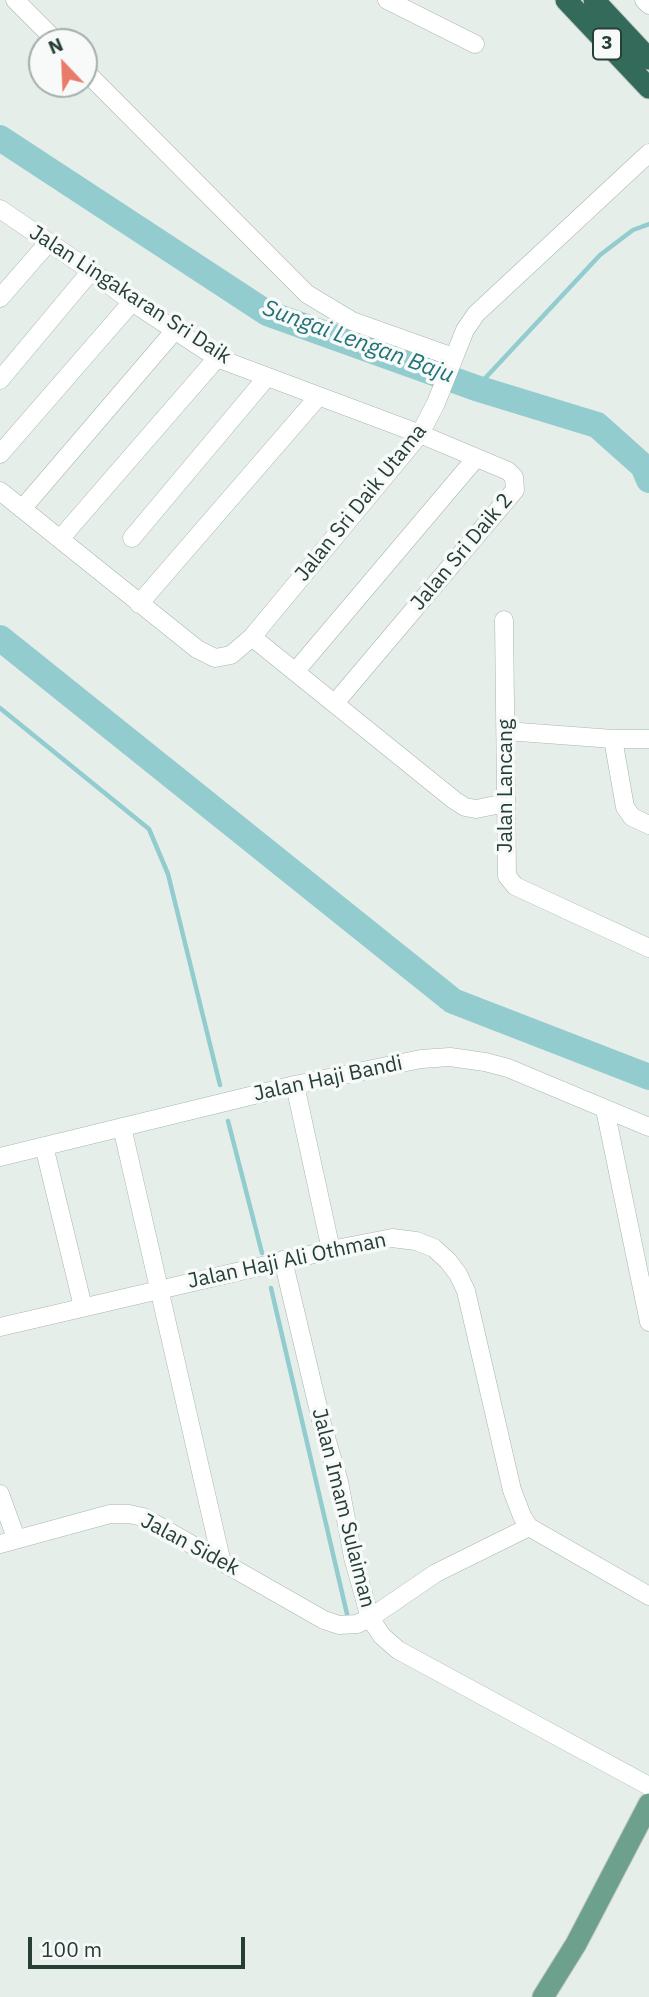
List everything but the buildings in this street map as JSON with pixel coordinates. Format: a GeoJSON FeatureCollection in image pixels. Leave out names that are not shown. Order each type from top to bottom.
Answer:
{"type":"FeatureCollection","features":[{"type":"Feature","properties":{"kind":"highway","name":"3"},"geometry":{"type":"LineString","coordinates":[[566,0],[649,88]]}},
{"type":"Feature","properties":{"kind":"highway","name":"3"},"geometry":{"type":"LineString","coordinates":[[594,0],[649,59]]}},
{"type":"Feature","properties":{"kind":"main road"},"geometry":{"type":"LineString","coordinates":[[543,1997],[576,1944],[649,1804]]}},
{"type":"Feature","properties":{"kind":"street"},"geometry":{"type":"LineString","coordinates":[[15,0],[43,28]]}},
{"type":"Feature","properties":{"kind":"street"},"geometry":{"type":"LineString","coordinates":[[387,0],[475,44]]}},
{"type":"Feature","properties":{"kind":"street"},"geometry":{"type":"LineString","coordinates":[[644,0],[649,5]]}},
{"type":"Feature","properties":{"kind":"street"},"geometry":{"type":"LineString","coordinates":[[98,84],[307,294],[352,321],[451,362]]}},
{"type":"Feature","properties":{"kind":"street","name":"Jalan Sri Daik Utama"},"geometry":{"type":"LineString","coordinates":[[139,604],[197,649],[215,659],[240,650],[420,434],[436,403],[465,330],[488,301],[649,153]]}},
{"type":"Feature","properties":{"kind":"street","name":"Jalan Lingakaran Sri Daik"},"geometry":{"type":"LineString","coordinates":[[3,216],[91,271],[132,302],[217,358],[420,434]]}},
{"type":"Feature","properties":{"kind":"street"},"geometry":{"type":"LineString","coordinates":[[0,298],[48,243]]}},
{"type":"Feature","properties":{"kind":"street"},"geometry":{"type":"LineString","coordinates":[[0,380],[91,271]]}},
{"type":"Feature","properties":{"kind":"street"},"geometry":{"type":"LineString","coordinates":[[0,454],[132,302]]}},
{"type":"Feature","properties":{"kind":"street"},"geometry":{"type":"LineString","coordinates":[[22,509],[176,329]]}},
{"type":"Feature","properties":{"kind":"street"},"geometry":{"type":"LineString","coordinates":[[60,539],[217,358]]}},
{"type":"Feature","properties":{"kind":"street"},"geometry":{"type":"LineString","coordinates":[[132,538],[267,377]]}},
{"type":"Feature","properties":{"kind":"street"},"geometry":{"type":"LineString","coordinates":[[0,491],[139,604],[318,397]]}},
{"type":"Feature","properties":{"kind":"street","name":"Jalan Sri Daik 2"},"geometry":{"type":"LineString","coordinates":[[335,703],[515,490],[514,477],[508,471],[420,434]]}},
{"type":"Feature","properties":{"kind":"street"},"geometry":{"type":"LineString","coordinates":[[295,672],[476,458]]}},
{"type":"Feature","properties":{"kind":"street","name":"Jalan Lancang"},"geometry":{"type":"LineString","coordinates":[[504,620],[506,868],[510,881],[649,948]]}},
{"type":"Feature","properties":{"kind":"street"},"geometry":{"type":"LineString","coordinates":[[252,637],[454,800],[465,807],[476,809],[506,803]]}},
{"type":"Feature","properties":{"kind":"street"},"geometry":{"type":"LineString","coordinates":[[506,731],[649,739]]}},
{"type":"Feature","properties":{"kind":"street"},"geometry":{"type":"LineString","coordinates":[[613,739],[625,807],[632,817],[649,825]]}},
{"type":"Feature","properties":{"kind":"street","name":"Jalan Haji Bandi"},"geometry":{"type":"LineString","coordinates":[[0,1157],[295,1085],[421,1059],[469,1059],[508,1068],[649,1127]]}},
{"type":"Feature","properties":{"kind":"street"},"geometry":{"type":"LineString","coordinates":[[295,1085],[331,1250]]}},
{"type":"Feature","properties":{"kind":"street"},"geometry":{"type":"LineString","coordinates":[[605,1109],[649,1322]]}},
{"type":"Feature","properties":{"kind":"street"},"geometry":{"type":"LineString","coordinates":[[122,1127],[221,1559]]}},
{"type":"Feature","properties":{"kind":"street"},"geometry":{"type":"LineString","coordinates":[[44,1146],[83,1307]]}},
{"type":"Feature","properties":{"kind":"street","name":"Jalan Haji Ali Othman"},"geometry":{"type":"LineString","coordinates":[[0,1327],[159,1288],[392,1238],[415,1241],[434,1248],[458,1274],[472,1311],[512,1490],[529,1527]]}},
{"type":"Feature","properties":{"kind":"street","name":"Jalan Imam Sulaiman"},"geometry":{"type":"LineString","coordinates":[[283,1260],[322,1424],[341,1491],[353,1557],[370,1618],[436,1573],[529,1527]]}},
{"type":"Feature","properties":{"kind":"street"},"geometry":{"type":"LineString","coordinates":[[0,1494],[8,1541]]}},
{"type":"Feature","properties":{"kind":"street","name":"Jalan Sidek"},"geometry":{"type":"LineString","coordinates":[[8,1541],[110,1514],[129,1514],[143,1517],[221,1559],[324,1620],[339,1625],[357,1624],[370,1618]]}},
{"type":"Feature","properties":{"kind":"street"},"geometry":{"type":"LineString","coordinates":[[529,1527],[649,1596]]}},
{"type":"Feature","properties":{"kind":"street"},"geometry":{"type":"LineString","coordinates":[[370,1618],[382,1636],[398,1650],[649,1786]]}},
{"type":"Feature","properties":{"kind":"waterway","name":"Sungai Lengan Baju"},"geometry":{"type":"LineString","coordinates":[[0,138],[267,313],[476,388],[597,425],[643,466],[649,480]]}},
{"type":"Feature","properties":{"kind":"waterway"},"geometry":{"type":"LineString","coordinates":[[476,388],[600,255],[633,230],[649,224]]}},
{"type":"Feature","properties":{"kind":"waterway"},"geometry":{"type":"LineString","coordinates":[[0,638],[453,1001],[649,1077]]}},
{"type":"Feature","properties":{"kind":"waterway"},"geometry":{"type":"LineString","coordinates":[[0,708],[149,829],[168,874],[220,1085]]}},
{"type":"Feature","properties":{"kind":"waterway"},"geometry":{"type":"LineString","coordinates":[[228,1121],[262,1253]]}},
{"type":"Feature","properties":{"kind":"waterway"},"geometry":{"type":"LineString","coordinates":[[271,1288],[347,1614]]}}]}
